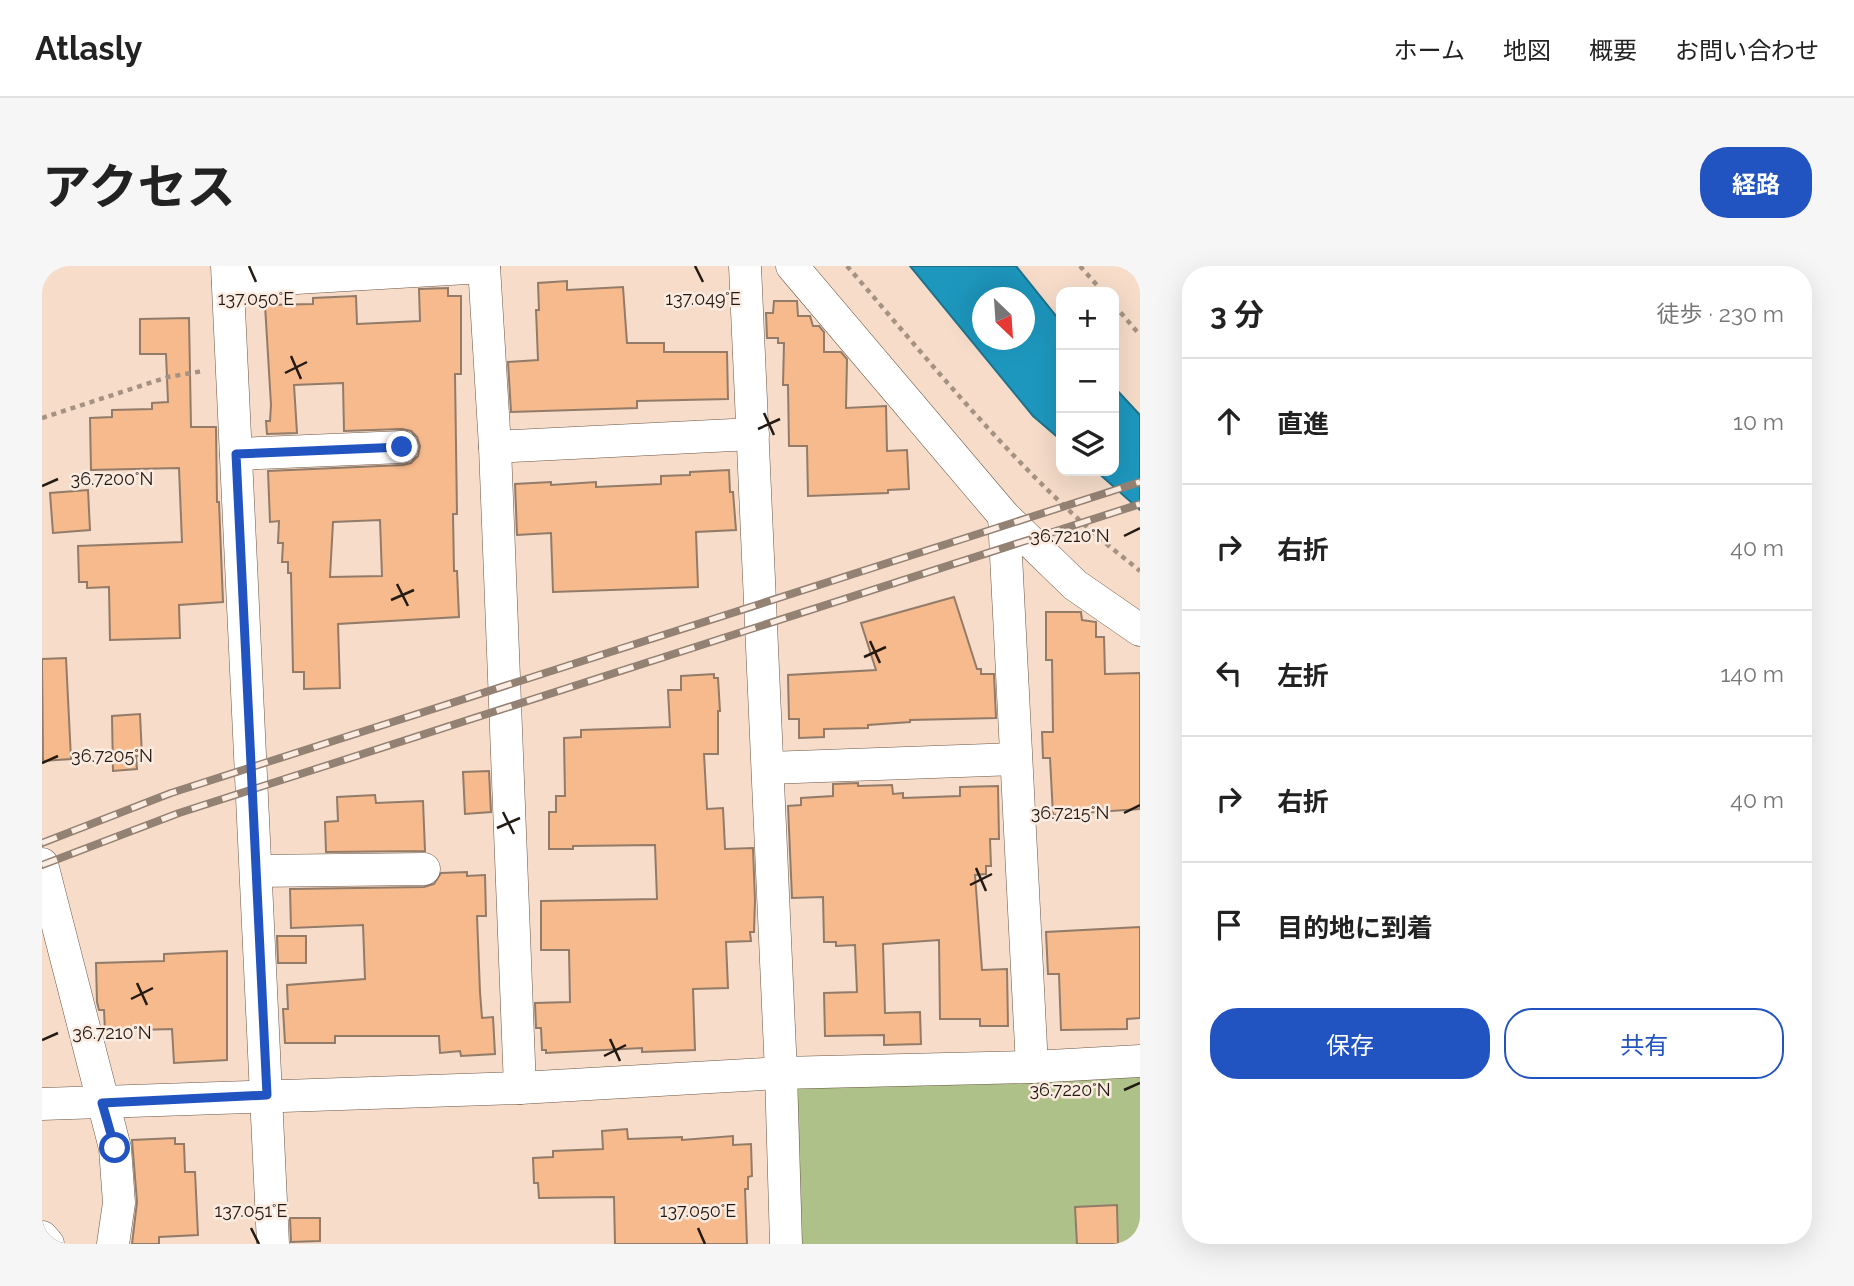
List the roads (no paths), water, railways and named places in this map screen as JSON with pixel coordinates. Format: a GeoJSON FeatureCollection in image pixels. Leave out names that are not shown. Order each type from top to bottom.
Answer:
{"type":"FeatureCollection","features":[{"type":"Feature","properties":{"kind":"street"},"geometry":{"type":"LineString","coordinates":[[273,1244],[227,274],[484,266],[495,447],[520,1088]]}},
{"type":"Feature","properties":{"kind":"street"},"geometry":{"type":"LineString","coordinates":[[746,266],[786,1244]]}},
{"type":"Feature","properties":{"kind":"street"},"geometry":{"type":"LineString","coordinates":[[792,266],[1004,516],[1074,585],[1140,630]]}},
{"type":"Feature","properties":{"kind":"street"},"geometry":{"type":"LineString","coordinates":[[495,447],[753,434]]}},
{"type":"Feature","properties":{"kind":"street"},"geometry":{"type":"LineString","coordinates":[[236,454],[402,447]]}},
{"type":"Feature","properties":{"kind":"street"},"geometry":{"type":"LineString","coordinates":[[1004,516],[1032,1067]]}},
{"type":"Feature","properties":{"kind":"street"},"geometry":{"type":"LineString","coordinates":[[768,768],[1016,759]]}},
{"type":"Feature","properties":{"kind":"street"},"geometry":{"type":"LineString","coordinates":[[42,864],[115,1148],[119,1203],[113,1244]]}},
{"type":"Feature","properties":{"kind":"street"},"geometry":{"type":"LineString","coordinates":[[256,872],[424,869]]}},
{"type":"Feature","properties":{"kind":"street"},"geometry":{"type":"LineString","coordinates":[[42,1104],[520,1088],[781,1073],[1032,1067],[1140,1061]]}},
{"type":"Feature","properties":{"kind":"street"},"geometry":{"type":"LineString","coordinates":[[42,1237],[48,1244]]}},
{"type":"Feature","properties":{"kind":"water"},"geometry":{"type":"Polygon","coordinates":[[[910,266],[1016,266],[1033,287],[972,287],[972,342],[910,266]]]}},
{"type":"Feature","properties":{"kind":"water"},"geometry":{"type":"Polygon","coordinates":[[[1035,290],[1056,316],[1056,436],[1033,416],[979,350],[1035,350],[1035,290]]]}},
{"type":"Feature","properties":{"kind":"water"},"geometry":{"type":"Polygon","coordinates":[[[1119,392],[1140,415],[1140,510],[1102,476],[1119,476],[1119,392]]]}},
{"type":"Feature","properties":{"kind":"railway"},"geometry":{"type":"LineString","coordinates":[[42,843],[171,793],[1140,482]]}},
{"type":"Feature","properties":{"kind":"railway"},"geometry":{"type":"LineString","coordinates":[[42,865],[179,813],[1140,504]]}}]}
